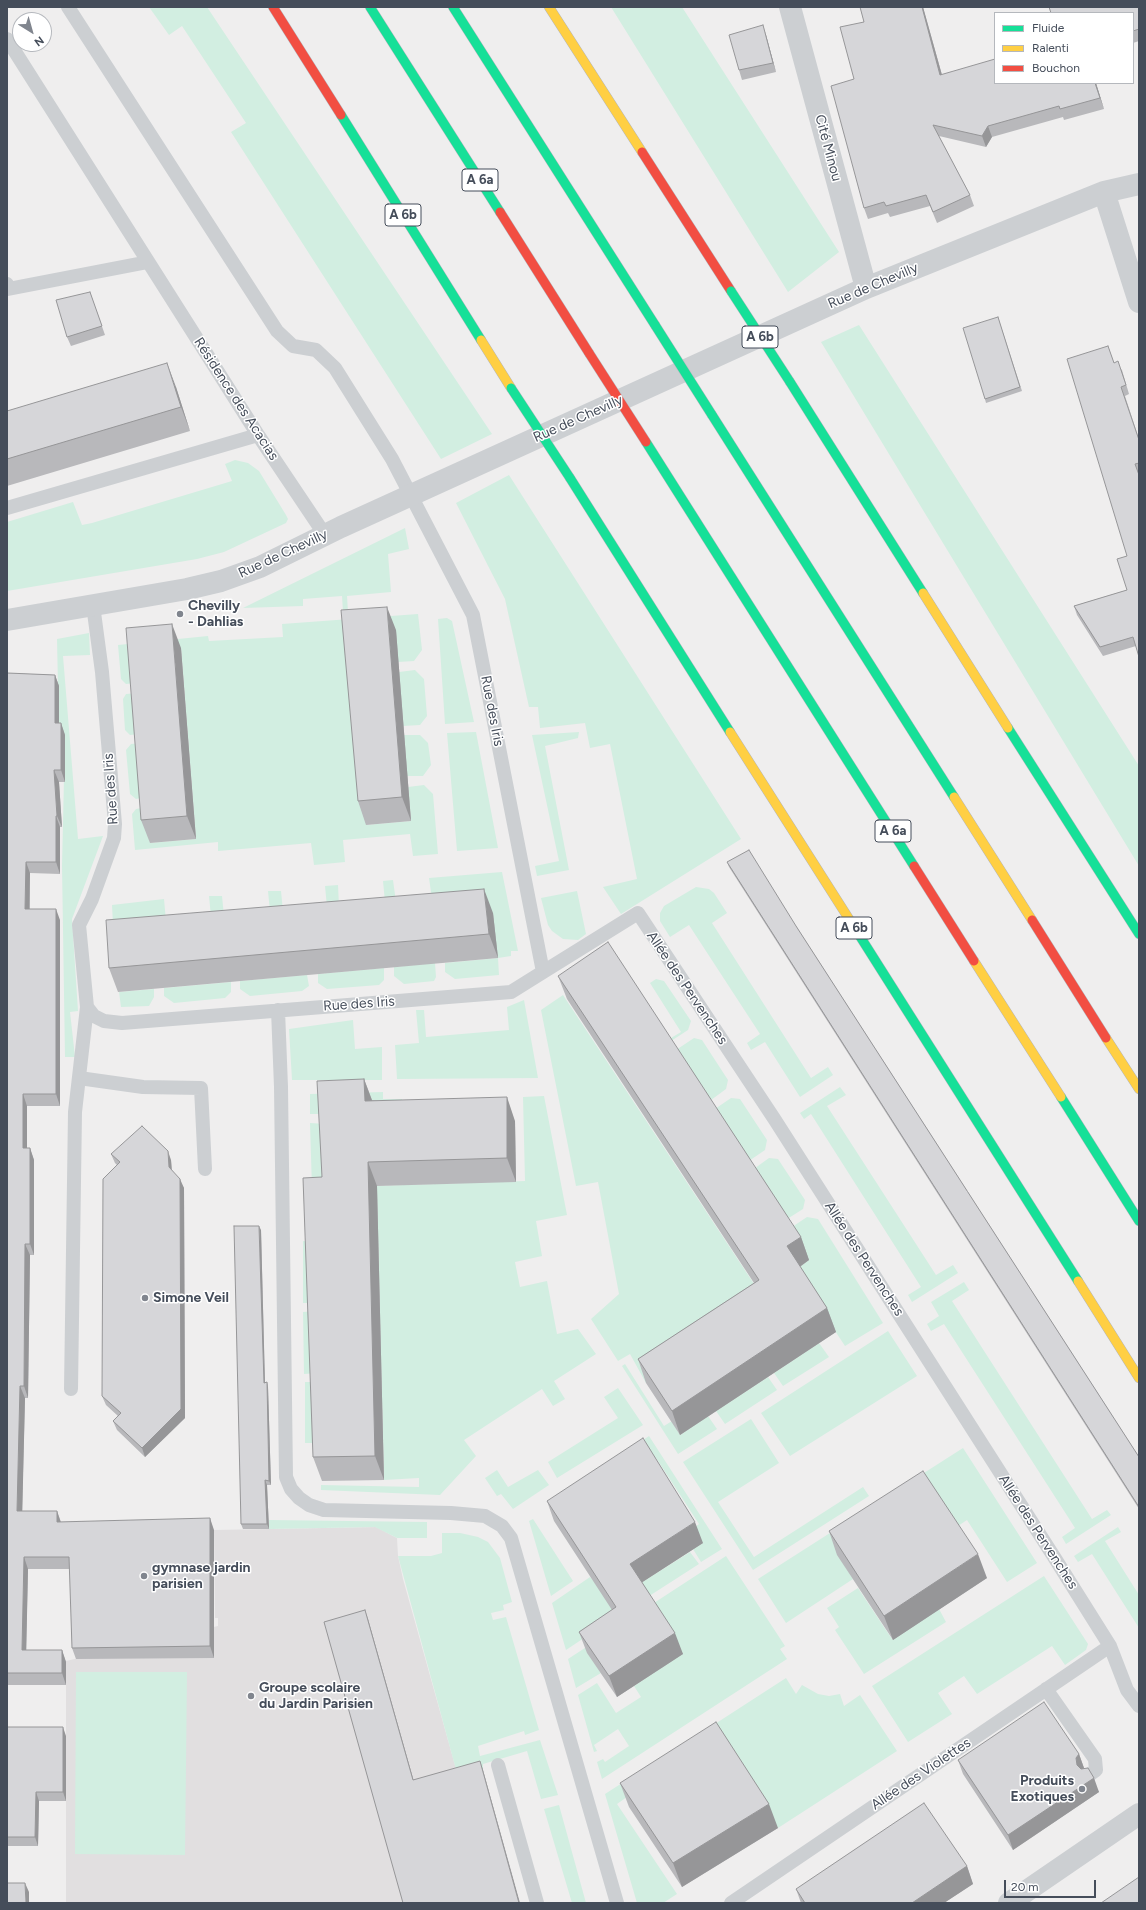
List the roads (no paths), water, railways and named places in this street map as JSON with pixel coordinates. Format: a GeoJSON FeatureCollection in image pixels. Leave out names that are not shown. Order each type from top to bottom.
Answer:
{"type":"FeatureCollection","features":[{"type":"Feature","properties":{"kind":"highway","name":"A 6b"},"geometry":{"type":"LineString","coordinates":[[273,7],[511,388],[570,478],[1139,1378]]}},
{"type":"Feature","properties":{"kind":"highway","name":"A 6a"},"geometry":{"type":"LineString","coordinates":[[370,7],[1139,1221]]}},
{"type":"Feature","properties":{"kind":"highway"},"geometry":{"type":"LineString","coordinates":[[453,7],[1139,1089]]}},
{"type":"Feature","properties":{"kind":"highway","name":"A 6b"},"geometry":{"type":"LineString","coordinates":[[549,7],[790,382],[1139,934]]}},
{"type":"Feature","properties":{"kind":"street","name":"Cité Minou"},"geometry":{"type":"LineString","coordinates":[[790,7],[866,288]]}},
{"type":"Feature","properties":{"kind":"street","name":"Rue de Chevilly"},"geometry":{"type":"LineString","coordinates":[[7,620],[187,589],[221,581],[260,567],[325,534],[866,288],[1104,192],[1139,184]]}},
{"type":"Feature","properties":{"kind":"street"},"geometry":{"type":"LineString","coordinates":[[1104,192],[1139,302]]}},
{"type":"Feature","properties":{"kind":"street"},"geometry":{"type":"LineString","coordinates":[[1009,1903],[1139,1814]]}},
{"type":"Feature","properties":{"kind":"lane","name":"Rue des Iris"},"geometry":{"type":"LineString","coordinates":[[68,7],[277,331],[293,346],[316,350],[335,368],[392,459],[473,615],[543,972],[511,992],[122,1023],[104,1021],[94,1016],[87,1007],[79,925],[92,899],[114,838],[115,824],[102,672],[93,605]]}},
{"type":"Feature","properties":{"kind":"lane","name":"Résidence des Acacias"},"geometry":{"type":"LineString","coordinates":[[7,40],[258,435],[325,534]]}},
{"type":"Feature","properties":{"kind":"lane"},"geometry":{"type":"LineString","coordinates":[[7,284],[8,288],[148,262]]}},
{"type":"Feature","properties":{"kind":"lane"},"geometry":{"type":"LineString","coordinates":[[7,508],[258,435]]}},
{"type":"Feature","properties":{"kind":"lane","name":"Allée des Pervenches"},"geometry":{"type":"LineString","coordinates":[[543,972],[638,913],[902,1316],[948,1394],[1110,1646],[1128,1690],[1139,1706]]}},
{"type":"Feature","properties":{"kind":"lane"},"geometry":{"type":"LineString","coordinates":[[71,1389],[75,1112],[87,1007]]}},
{"type":"Feature","properties":{"kind":"lane"},"geometry":{"type":"LineString","coordinates":[[278,1010],[281,1087],[286,1477],[291,1489],[299,1498],[309,1505],[324,1510],[465,1514],[485,1516],[502,1526],[511,1538],[617,1903]]}},
{"type":"Feature","properties":{"kind":"lane"},"geometry":{"type":"LineString","coordinates":[[79,1078],[143,1087],[200,1088],[205,1169]]}},
{"type":"Feature","properties":{"kind":"lane","name":"Allée des Violettes"},"geometry":{"type":"LineString","coordinates":[[731,1903],[1110,1646]]}},
{"type":"Feature","properties":{"kind":"lane"},"geometry":{"type":"LineString","coordinates":[[1046,1689],[1095,1759],[1096,1770],[1089,1775]]}},
{"type":"Feature","properties":{"kind":"lane"},"geometry":{"type":"LineString","coordinates":[[498,1765],[537,1903]]}},
{"type":"Feature","properties":{"kind":"place","name":"Chevilly - Dahlias"},"geometry":{"type":"Point","coordinates":[180,614]}},
{"type":"Feature","properties":{"kind":"place","name":"Simone Veil"},"geometry":{"type":"Point","coordinates":[145,1298]}},
{"type":"Feature","properties":{"kind":"place","name":"gymnase jardin parisien"},"geometry":{"type":"Point","coordinates":[144,1576]}},
{"type":"Feature","properties":{"kind":"place","name":"Groupe scolaire du Jardin Parisien"},"geometry":{"type":"Point","coordinates":[251,1696]}},
{"type":"Feature","properties":{"kind":"place","name":"Produits Exotiques"},"geometry":{"type":"Point","coordinates":[1082,1789]}}]}
